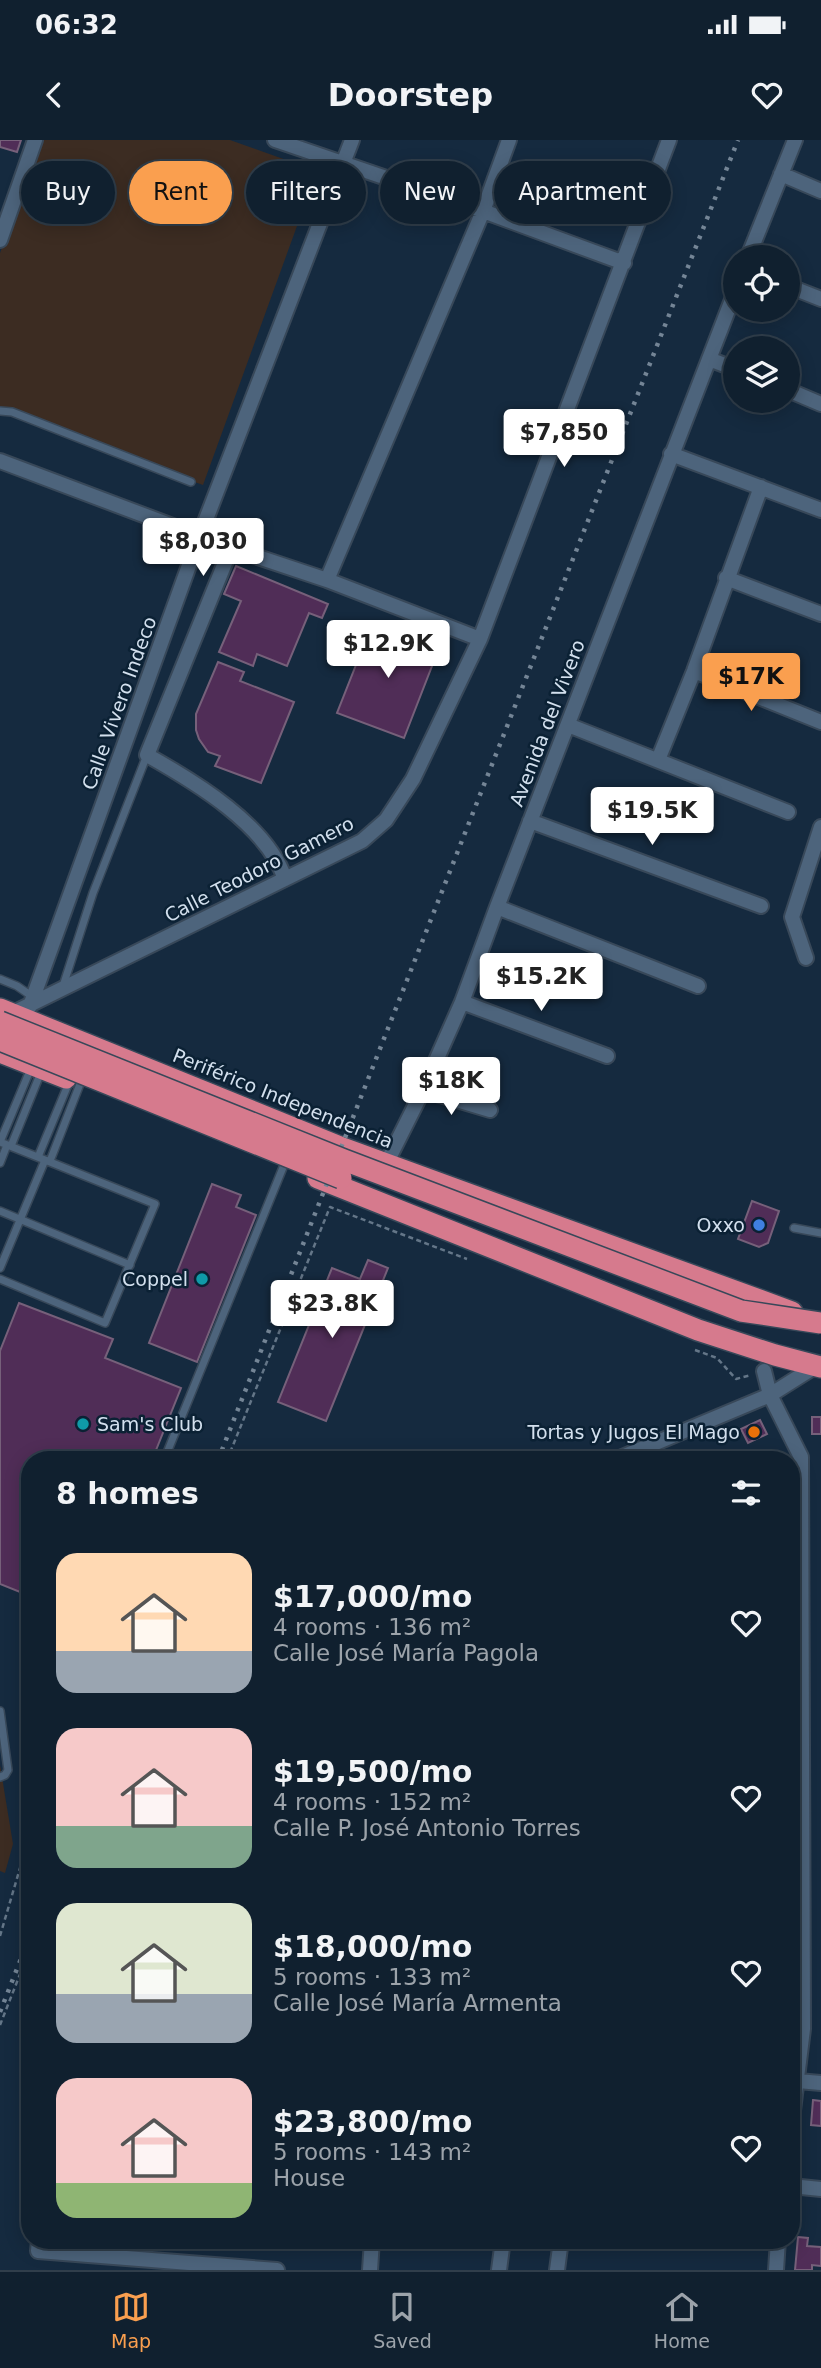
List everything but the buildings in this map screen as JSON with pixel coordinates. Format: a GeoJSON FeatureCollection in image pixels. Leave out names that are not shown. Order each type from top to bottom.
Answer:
{"type":"FeatureCollection","features":[{"type":"Feature","properties":{"kind":"highway"},"geometry":{"type":"LineString","coordinates":[[15,1010],[88,1059],[702,1323],[776,1345],[819,1366]]}},
{"type":"Feature","properties":{"kind":"highway"},"geometry":{"type":"LineString","coordinates":[[2,1052],[327,1162],[741,1311],[821,1323]]}},
{"type":"Feature","properties":{"kind":"highway","name":"Periférico Independencia"},"geometry":{"type":"LineString","coordinates":[[2,1052],[284,1165],[327,1162],[386,1164],[821,1323]]}},
{"type":"Feature","properties":{"kind":"highway","name":"Periférico Independencia"},"geometry":{"type":"LineString","coordinates":[[327,1162],[696,1339],[769,1363]]}},
{"type":"Feature","properties":{"kind":"highway"},"geometry":{"type":"LineString","coordinates":[[769,1363],[819,1366]]}},
{"type":"Feature","properties":{"kind":"street"},"geometry":{"type":"LineString","coordinates":[[0,240],[35,140]]}},
{"type":"Feature","properties":{"kind":"street"},"geometry":{"type":"LineString","coordinates":[[275,140],[334,161]]}},
{"type":"Feature","properties":{"kind":"street","name":"Calle Vivero Indeco"},"geometry":{"type":"LineString","coordinates":[[344,161],[352,140]]}},
{"type":"Feature","properties":{"kind":"street"},"geometry":{"type":"LineString","coordinates":[[327,580],[483,211],[509,140]]}},
{"type":"Feature","properties":{"kind":"street","name":"Calle Teodoro Gamero"},"geometry":{"type":"LineString","coordinates":[[15,1010],[62,990],[362,841],[386,820],[414,779],[480,639],[669,140]]}},
{"type":"Feature","properties":{"kind":"street"},"geometry":{"type":"LineString","coordinates":[[753,245],[795,140]]}},
{"type":"Feature","properties":{"kind":"street"},"geometry":{"type":"LineString","coordinates":[[366,172],[624,263]]}},
{"type":"Feature","properties":{"kind":"street"},"geometry":{"type":"LineString","coordinates":[[780,174],[821,191]]}},
{"type":"Feature","properties":{"kind":"street","name":"Calle Vivero Indeco"},"geometry":{"type":"LineString","coordinates":[[15,1010],[320,224]]}},
{"type":"Feature","properties":{"kind":"street"},"geometry":{"type":"LineString","coordinates":[[800,291],[821,299]]}},
{"type":"Feature","properties":{"kind":"street","name":"Avenida del Vivero"},"geometry":{"type":"LineString","coordinates":[[386,1164],[462,1002],[723,322]]}},
{"type":"Feature","properties":{"kind":"street"},"geometry":{"type":"LineString","coordinates":[[709,359],[723,364]]}},
{"type":"Feature","properties":{"kind":"street"},"geometry":{"type":"LineString","coordinates":[[800,395],[821,404]]}},
{"type":"Feature","properties":{"kind":"street"},"geometry":{"type":"LineString","coordinates":[[671,454],[821,510]]}},
{"type":"Feature","properties":{"kind":"street"},"geometry":{"type":"LineString","coordinates":[[0,461],[231,548],[327,580],[480,639]]}},
{"type":"Feature","properties":{"kind":"street"},"geometry":{"type":"LineString","coordinates":[[658,760],[694,671],[761,487]]}},
{"type":"Feature","properties":{"kind":"street"},"geometry":{"type":"LineString","coordinates":[[231,548],[147,755],[239,816],[281,866],[285,879]]}},
{"type":"Feature","properties":{"kind":"street"},"geometry":{"type":"LineString","coordinates":[[726,578],[821,614]]}},
{"type":"Feature","properties":{"kind":"street"},"geometry":{"type":"LineString","coordinates":[[694,671],[821,722]]}},
{"type":"Feature","properties":{"kind":"street"},"geometry":{"type":"LineString","coordinates":[[568,725],[788,812]]}},
{"type":"Feature","properties":{"kind":"street"},"geometry":{"type":"LineString","coordinates":[[530,821],[761,906]]}},
{"type":"Feature","properties":{"kind":"street"},"geometry":{"type":"LineString","coordinates":[[806,958],[792,917],[821,827]]}},
{"type":"Feature","properties":{"kind":"street"},"geometry":{"type":"LineString","coordinates":[[497,907],[698,986]]}},
{"type":"Feature","properties":{"kind":"street"},"geometry":{"type":"LineString","coordinates":[[462,1002],[607,1056]]}},
{"type":"Feature","properties":{"kind":"street"},"geometry":{"type":"LineString","coordinates":[[423,1090],[490,1110]]}},
{"type":"Feature","properties":{"kind":"street"},"geometry":{"type":"LineString","coordinates":[[769,1363],[770,1395],[798,1451]]}},
{"type":"Feature","properties":{"kind":"street"},"geometry":{"type":"LineString","coordinates":[[650,1451],[770,1395],[819,1366]]}},
{"type":"Feature","properties":{"kind":"street"},"geometry":{"type":"LineString","coordinates":[[800,1455],[800,1487]]}},
{"type":"Feature","properties":{"kind":"street"},"geometry":{"type":"LineString","coordinates":[[800,2014],[803,2029],[800,2060]]}},
{"type":"Feature","properties":{"kind":"street"},"geometry":{"type":"LineString","coordinates":[[800,2081],[821,2083]]}},
{"type":"Feature","properties":{"kind":"street"},"geometry":{"type":"LineString","coordinates":[[800,2187],[821,2189]]}},
{"type":"Feature","properties":{"kind":"street"},"geometry":{"type":"LineString","coordinates":[[38,2249],[276,2270]]}},
{"type":"Feature","properties":{"kind":"street"},"geometry":{"type":"LineString","coordinates":[[370,2270],[371,2249]]}},
{"type":"Feature","properties":{"kind":"street"},"geometry":{"type":"LineString","coordinates":[[499,2270],[502,2249]]}},
{"type":"Feature","properties":{"kind":"street"},"geometry":{"type":"LineString","coordinates":[[557,2270],[560,2249]]}},
{"type":"Feature","properties":{"kind":"street"},"geometry":{"type":"LineString","coordinates":[[776,2270],[777,2249]]}},
{"type":"Feature","properties":{"kind":"lane"},"geometry":{"type":"LineString","coordinates":[[0,411],[12,412],[191,482]]}},
{"type":"Feature","properties":{"kind":"lane"},"geometry":{"type":"LineString","coordinates":[[62,990],[93,893],[147,755]]}},
{"type":"Feature","properties":{"kind":"lane"},"geometry":{"type":"LineString","coordinates":[[0,979],[17,986],[15,1010]]}},
{"type":"Feature","properties":{"kind":"lane"},"geometry":{"type":"LineString","coordinates":[[0,1163],[37,1066]]}},
{"type":"Feature","properties":{"kind":"lane"},"geometry":{"type":"LineString","coordinates":[[5,1144],[37,1066]]}},
{"type":"Feature","properties":{"kind":"lane"},"geometry":{"type":"LineString","coordinates":[[44,1159],[75,1082]]}},
{"type":"Feature","properties":{"kind":"lane"},"geometry":{"type":"LineString","coordinates":[[0,1268],[75,1082]]}},
{"type":"Feature","properties":{"kind":"lane"},"geometry":{"type":"LineString","coordinates":[[0,1279],[105,1323],[155,1203],[5,1144]]}},
{"type":"Feature","properties":{"kind":"lane"},"geometry":{"type":"LineString","coordinates":[[168,1451],[284,1165]]}},
{"type":"Feature","properties":{"kind":"lane"},"geometry":{"type":"LineString","coordinates":[[0,1212],[130,1265]]}},
{"type":"Feature","properties":{"kind":"lane"},"geometry":{"type":"LineString","coordinates":[[794,1227],[821,1233]]}},
{"type":"Feature","properties":{"kind":"lane"},"geometry":{"type":"LineString","coordinates":[[0,1712],[8,1770],[0,1777]]}},
{"type":"Feature","properties":{"kind":"path"},"geometry":{"type":"LineString","coordinates":[[231,1451],[330,1207],[476,1262]]}},
{"type":"Feature","properties":{"kind":"path"},"geometry":{"type":"LineString","coordinates":[[696,1339],[736,1379],[769,1363]]}},
{"type":"Feature","properties":{"kind":"path"},"geometry":{"type":"LineString","coordinates":[[0,1936],[21,1866]]}},
{"type":"Feature","properties":{"kind":"path"},"geometry":{"type":"LineString","coordinates":[[0,2025],[21,1972]]}},
{"type":"Feature","properties":{"kind":"shaded area"},"geometry":{"type":"Polygon","coordinates":[[[41,140],[230,140],[289,161],[246,161],[246,224],[298,224],[203,485],[0,412],[0,253],[21,195],[21,224],[115,224],[115,161],[33,161],[41,140]]]}},
{"type":"Feature","properties":{"kind":"shaded area"},"geometry":{"type":"Polygon","coordinates":[[[0,1765],[13,1844],[5,1873],[0,1871],[0,1765]]]}},
{"type":"Feature","properties":{"kind":"railway"},"geometry":{"type":"LineString","coordinates":[[222,1451],[738,140]]}},
{"type":"Feature","properties":{"kind":"railway"},"geometry":{"type":"LineString","coordinates":[[0,2012],[21,1959]]}},
{"type":"Feature","properties":{"kind":"place","name":"Oxxo"},"geometry":{"type":"Point","coordinates":[759,1225]}},
{"type":"Feature","properties":{"kind":"place","name":"Coppel"},"geometry":{"type":"Point","coordinates":[202,1279]}},
{"type":"Feature","properties":{"kind":"place","name":"Sam's Club"},"geometry":{"type":"Point","coordinates":[83,1424]}},
{"type":"Feature","properties":{"kind":"place","name":"Tortas y Jugos El Mago"},"geometry":{"type":"Point","coordinates":[754,1432]}}]}
